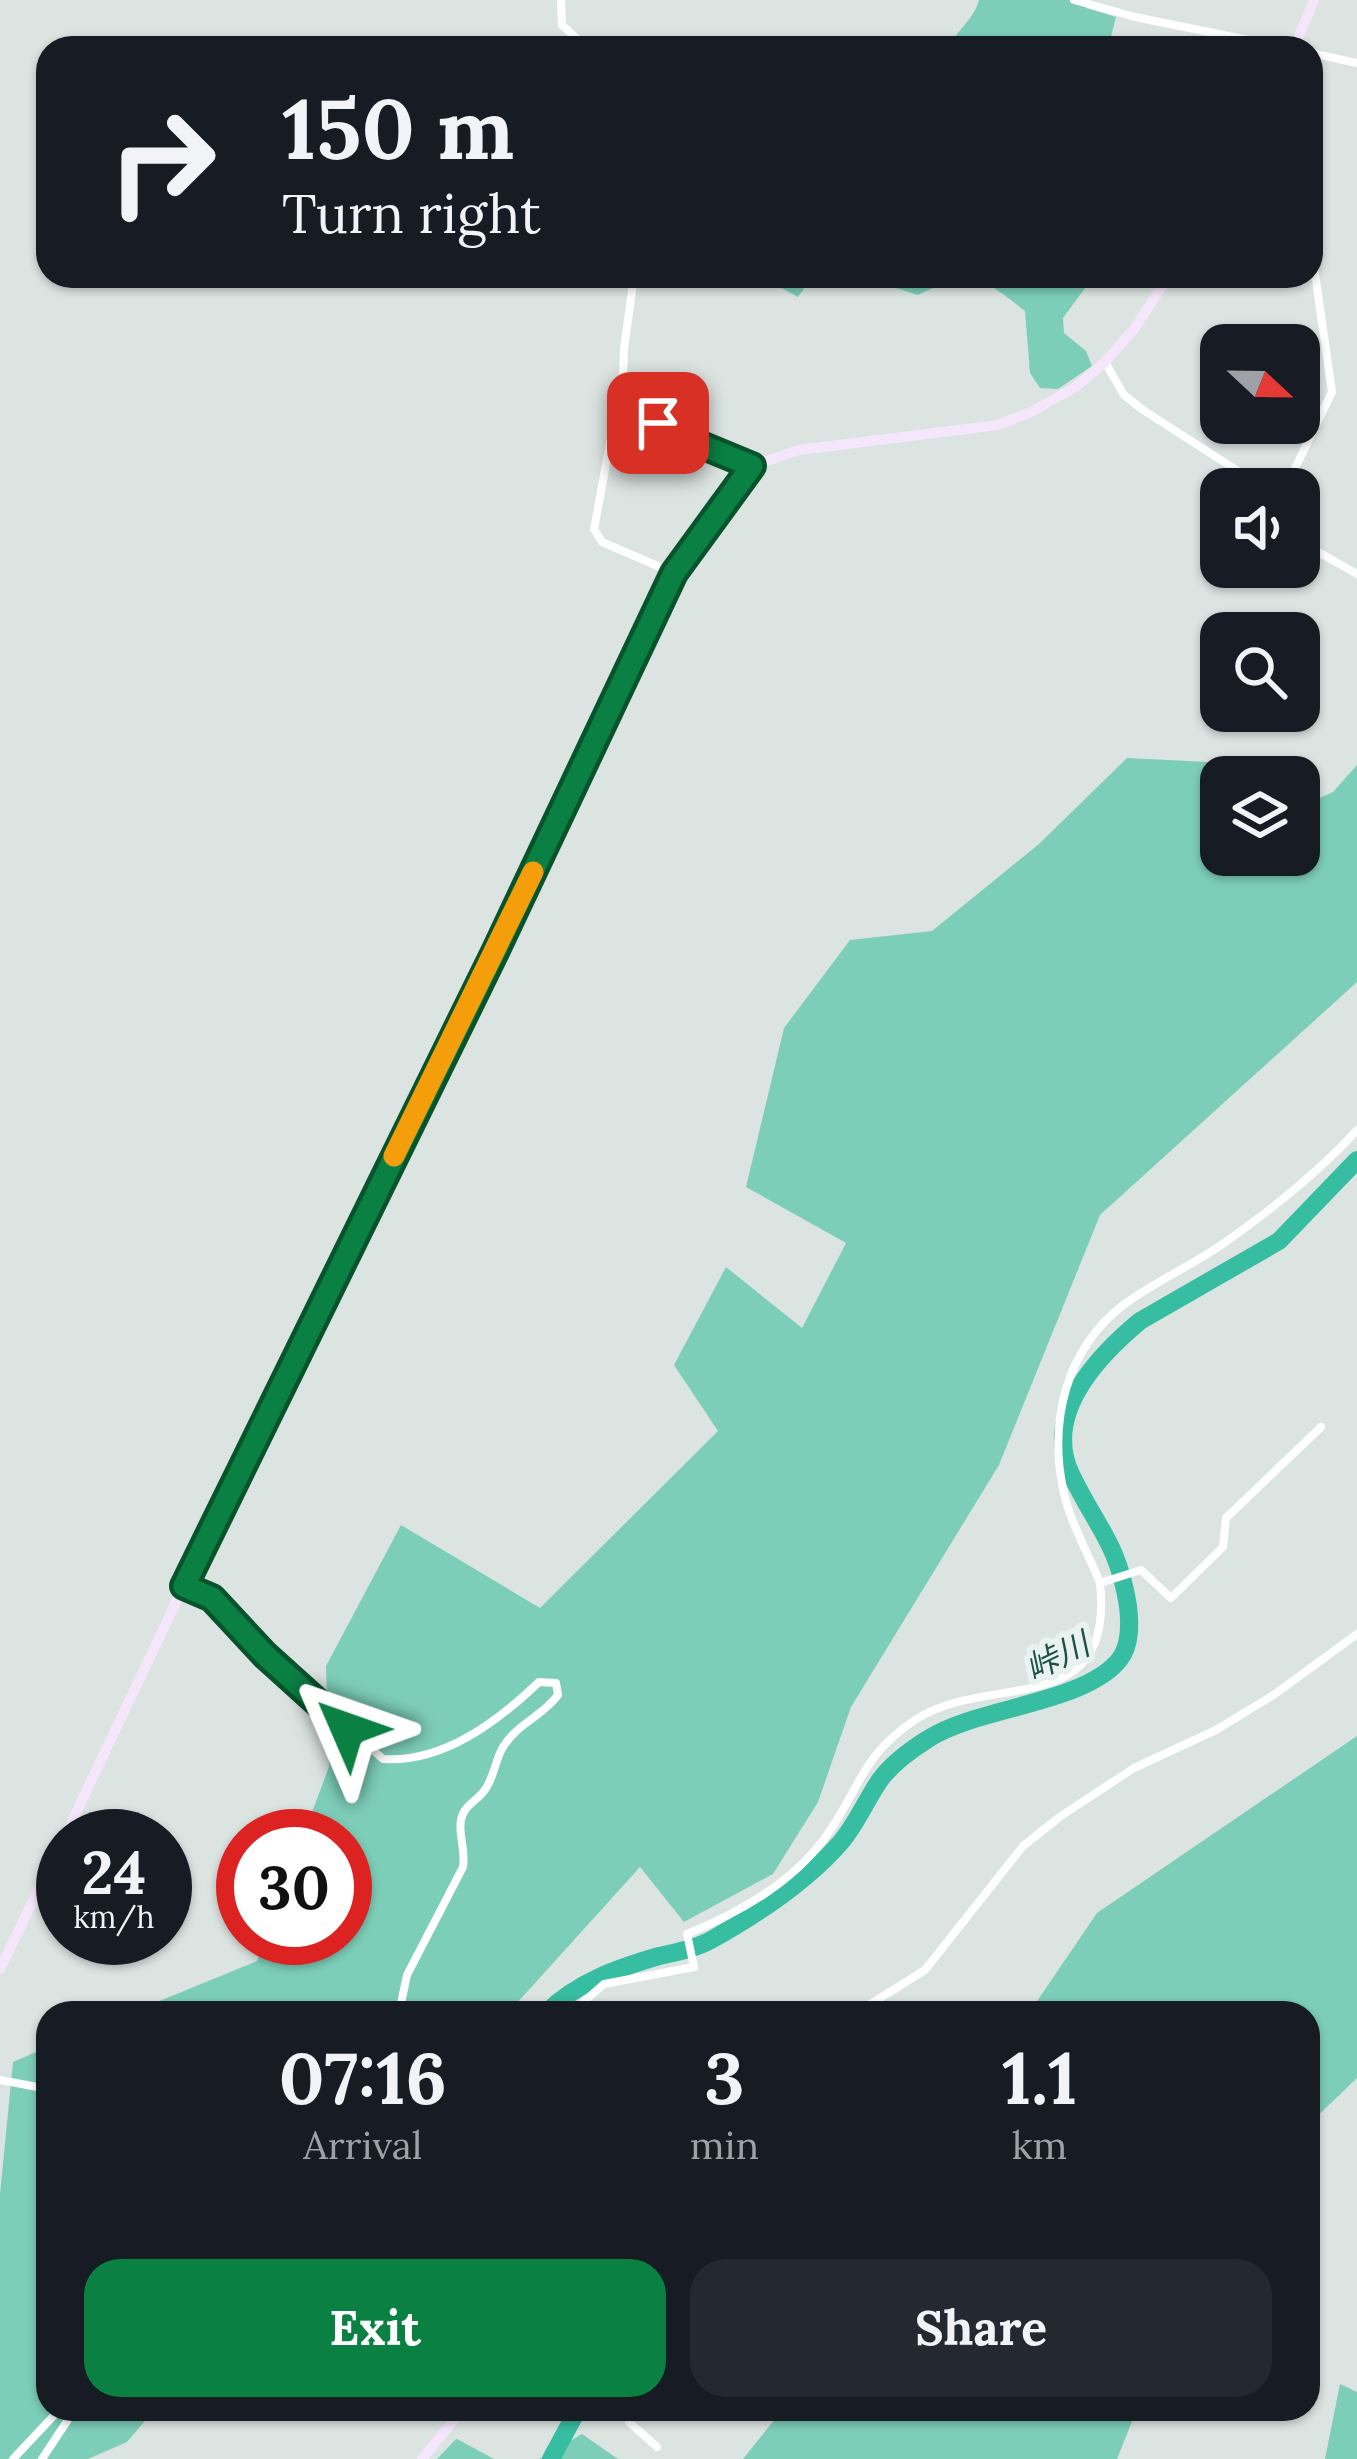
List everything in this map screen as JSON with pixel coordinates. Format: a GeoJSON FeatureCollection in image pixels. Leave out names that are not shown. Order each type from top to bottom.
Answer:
{"type":"FeatureCollection","features":[{"type":"Feature","properties":{"kind":"street"},"geometry":{"type":"LineString","coordinates":[[561,0],[562,25],[574,36]]}},
{"type":"Feature","properties":{"kind":"street"},"geometry":{"type":"LineString","coordinates":[[1074,0],[1231,36]]}},
{"type":"Feature","properties":{"kind":"street"},"geometry":{"type":"LineString","coordinates":[[1297,36],[1314,0]]}},
{"type":"Feature","properties":{"kind":"street"},"geometry":{"type":"LineString","coordinates":[[1323,56],[1357,63]]}},
{"type":"Feature","properties":{"kind":"street"},"geometry":{"type":"LineString","coordinates":[[632,288],[622,403],[594,529],[602,542],[674,573]]}},
{"type":"Feature","properties":{"kind":"street"},"geometry":{"type":"LineString","coordinates":[[78,1809],[674,573],[752,466],[799,450],[998,425],[1065,393],[1105,362],[1161,288]]}},
{"type":"Feature","properties":{"kind":"street"},"geometry":{"type":"LineString","coordinates":[[1295,468],[1332,392],[1317,288]]}},
{"type":"Feature","properties":{"kind":"street"},"geometry":{"type":"LineString","coordinates":[[1105,362],[1124,395],[1234,468]]}},
{"type":"Feature","properties":{"kind":"street"},"geometry":{"type":"LineString","coordinates":[[622,403],[694,442],[752,466]]}},
{"type":"Feature","properties":{"kind":"street"},"geometry":{"type":"LineString","coordinates":[[1320,553],[1357,574]]}},
{"type":"Feature","properties":{"kind":"street"},"geometry":{"type":"LineString","coordinates":[[585,2001],[604,1984],[694,1967],[687,1934],[734,1915],[780,1882],[827,1836],[870,1758],[924,1714],[960,1701],[1031,1691],[1059,1681],[1084,1659],[1100,1638],[1100,1582],[1064,1495],[1056,1438],[1075,1362],[1102,1324],[1125,1303],[1226,1242],[1291,1193],[1357,1130]]}},
{"type":"Feature","properties":{"kind":"street"},"geometry":{"type":"LineString","coordinates":[[1100,1582],[1141,1570],[1171,1598],[1223,1546],[1226,1518],[1321,1427]]}},
{"type":"Feature","properties":{"kind":"street"},"geometry":{"type":"LineString","coordinates":[[184,1586],[212,1598],[265,1655],[383,1759],[400,1760],[440,1750],[490,1723],[538,1682],[556,1683],[558,1696],[520,1725],[502,1749],[486,1789],[465,1809],[460,1821],[466,1853],[463,1867],[407,1975],[402,2001]]}},
{"type":"Feature","properties":{"kind":"street"},"geometry":{"type":"LineString","coordinates":[[876,2001],[926,1970],[1022,1846],[1061,1816],[1134,1768],[1256,1706],[1357,1634]]}},
{"type":"Feature","properties":{"kind":"street"},"geometry":{"type":"LineString","coordinates":[[0,1969],[36,1895]]}},
{"type":"Feature","properties":{"kind":"street"},"geometry":{"type":"LineString","coordinates":[[0,2080],[36,2087]]}},
{"type":"Feature","properties":{"kind":"street"},"geometry":{"type":"LineString","coordinates":[[14,2459],[49,2421]]}},
{"type":"Feature","properties":{"kind":"street"},"geometry":{"type":"LineString","coordinates":[[42,2459],[67,2421]]}},
{"type":"Feature","properties":{"kind":"street"},"geometry":{"type":"LineString","coordinates":[[422,2459],[453,2421]]}},
{"type":"Feature","properties":{"kind":"street"},"geometry":{"type":"LineString","coordinates":[[629,2421],[657,2447]]}},
{"type":"Feature","properties":{"kind":"green space"},"geometry":{"type":"Polygon","coordinates":[[[979,0],[1087,0],[1086,8],[1116,17],[1111,36],[956,36],[979,0]]]}},
{"type":"Feature","properties":{"kind":"green space"},"geometry":{"type":"Polygon","coordinates":[[[781,288],[804,288],[798,297],[781,288]]]}},
{"type":"Feature","properties":{"kind":"green space"},"geometry":{"type":"Polygon","coordinates":[[[896,288],[934,288],[918,295],[896,288]]]}},
{"type":"Feature","properties":{"kind":"green space"},"geometry":{"type":"Polygon","coordinates":[[[993,288],[1085,288],[1063,318],[1064,333],[1086,351],[1092,366],[1058,389],[1040,388],[1030,373],[1025,311],[993,288]]]}},
{"type":"Feature","properties":{"kind":"green space"},"geometry":{"type":"Polygon","coordinates":[[[1127,758],[1200,762],[1200,876],[1320,876],[1320,798],[1333,792],[1357,765],[1357,982],[1100,1215],[999,1465],[851,1707],[818,1802],[773,1874],[684,1922],[640,1867],[519,2001],[159,2001],[247,1965],[372,1965],[372,1809],[313,1809],[329,1767],[326,1666],[401,1525],[540,1608],[718,1431],[674,1365],[726,1267],[802,1328],[846,1243],[746,1187],[784,1028],[850,940],[932,931],[1039,844],[1127,758]]]}},
{"type":"Feature","properties":{"kind":"green space"},"geometry":{"type":"Polygon","coordinates":[[[1357,1736],[1357,2078],[1320,2113],[1320,2001],[1037,2001],[1097,1913],[1357,1736]]]}},
{"type":"Feature","properties":{"kind":"green space"},"geometry":{"type":"Polygon","coordinates":[[[36,2052],[36,2421],[145,2421],[127,2442],[88,2459],[0,2459],[0,2194],[13,2062],[36,2052]]]}},
{"type":"Feature","properties":{"kind":"green space"},"geometry":{"type":"Polygon","coordinates":[[[1340,2384],[1357,2392],[1357,2459],[1325,2459],[1340,2384]]]}},
{"type":"Feature","properties":{"kind":"green space"},"geometry":{"type":"Polygon","coordinates":[[[773,2421],[1132,2421],[1117,2459],[743,2459],[773,2421]]]}},
{"type":"Feature","properties":{"kind":"green space"},"geometry":{"type":"Polygon","coordinates":[[[582,2434],[618,2459],[539,2459],[582,2434]]]}},
{"type":"Feature","properties":{"kind":"green space"},"geometry":{"type":"Polygon","coordinates":[[[457,2439],[494,2459],[437,2459],[457,2439]]]}},
{"type":"Feature","properties":{"kind":"waterway","name":"峠川"},"geometry":{"type":"LineString","coordinates":[[561,2001],[599,1977],[705,1943],[780,1896],[841,1842],[880,1780],[928,1739],[973,1719],[1082,1686],[1120,1659],[1129,1626],[1124,1584],[1064,1452],[1069,1408],[1092,1369],[1140,1321],[1279,1241],[1357,1160]]}},
{"type":"Feature","properties":{"kind":"waterway","name":"峠川"},"geometry":{"type":"LineString","coordinates":[[551,2459],[572,2421]]}},
{"type":"Feature","properties":{"kind":"slow traffic"},"geometry":{"type":"LineString","coordinates":[[394,1156],[533,872]]}},
{"type":"Feature","properties":{"kind":"route"},"geometry":{"type":"LineString","coordinates":[[347,1729],[265,1655],[212,1598],[184,1586],[495,952],[674,573],[752,466],[658,423]]}}]}
